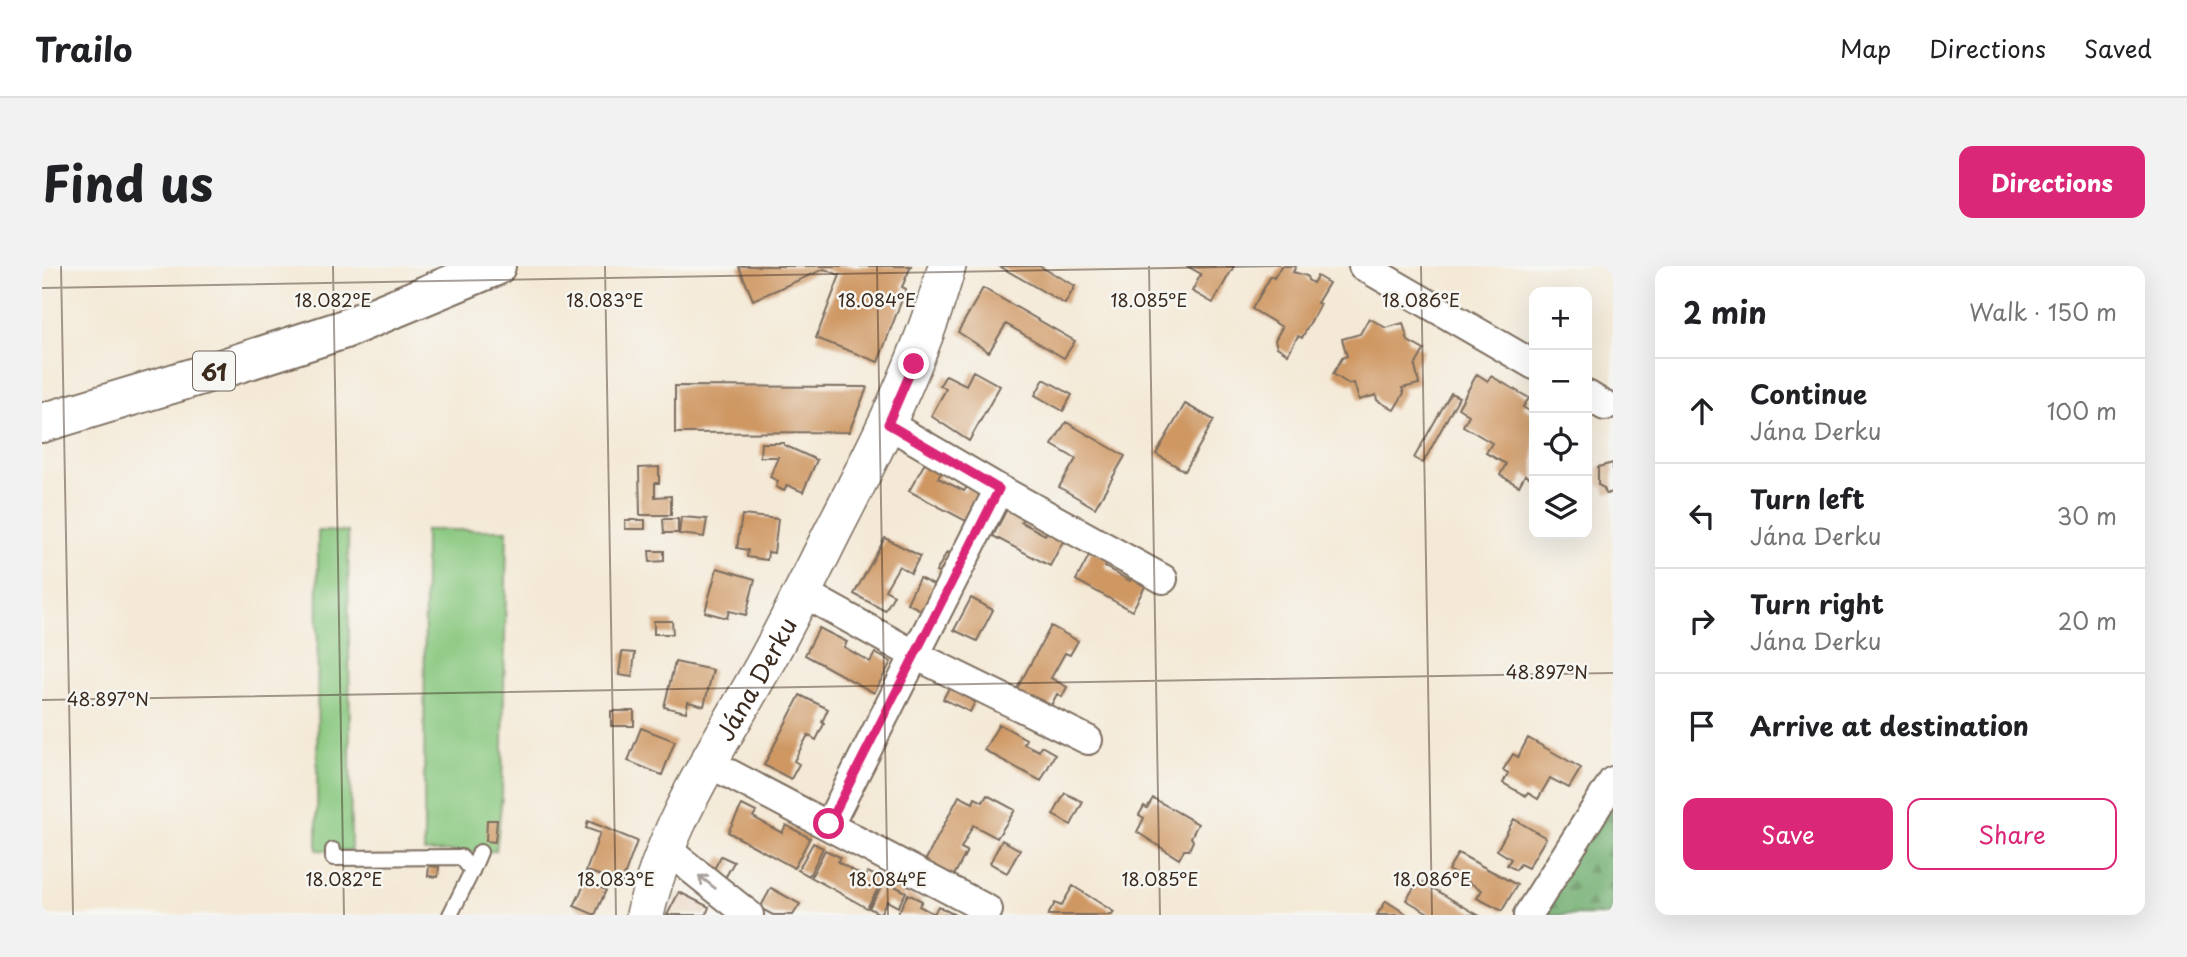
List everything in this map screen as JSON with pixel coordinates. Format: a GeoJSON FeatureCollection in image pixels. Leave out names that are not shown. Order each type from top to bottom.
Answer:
{"type":"FeatureCollection","features":[{"type":"Feature","properties":{"kind":"main road","name":"61"},"geometry":{"type":"LineString","coordinates":[[42,423],[342,330],[496,266]]}},
{"type":"Feature","properties":{"kind":"street","name":"Jána Derku"},"geometry":{"type":"LineString","coordinates":[[645,915],[665,848],[888,424],[914,364],[947,266]]}},
{"type":"Feature","properties":{"kind":"street"},"geometry":{"type":"LineString","coordinates":[[1363,266],[1529,362]]}},
{"type":"Feature","properties":{"kind":"street"},"geometry":{"type":"LineString","coordinates":[[888,424],[999,489],[1163,579]]}},
{"type":"Feature","properties":{"kind":"street"},"geometry":{"type":"LineString","coordinates":[[829,824],[999,489]]}},
{"type":"Feature","properties":{"kind":"street","name":"Jána Derku"},"geometry":{"type":"LineString","coordinates":[[802,592],[915,655],[1088,740]]}},
{"type":"Feature","properties":{"kind":"street","name":"Jána Derku"},"geometry":{"type":"LineString","coordinates":[[709,763],[988,910]]}},
{"type":"Feature","properties":{"kind":"street"},"geometry":{"type":"LineString","coordinates":[[1528,915],[1613,781]]}},
{"type":"Feature","properties":{"kind":"street"},"geometry":{"type":"LineString","coordinates":[[665,848],[749,915]]}},
{"type":"Feature","properties":{"kind":"lane"},"geometry":{"type":"LineString","coordinates":[[333,850],[333,858],[461,857],[471,871]]}},
{"type":"Feature","properties":{"kind":"lane"},"geometry":{"type":"LineString","coordinates":[[450,915],[480,852]]}},
{"type":"Feature","properties":{"kind":"green space"},"geometry":{"type":"Polygon","coordinates":[[[425,530],[507,530],[502,796],[496,851],[424,852],[425,530]]]}},
{"type":"Feature","properties":{"kind":"green space"},"geometry":{"type":"Polygon","coordinates":[[[318,531],[348,532],[351,851],[317,850],[318,531]]]}},
{"type":"Feature","properties":{"kind":"green space"},"geometry":{"type":"Polygon","coordinates":[[[1613,792],[1613,915],[1537,915],[1613,792]]]}},
{"type":"Feature","properties":{"kind":"building"},"geometry":{"type":"Polygon","coordinates":[[[911,266],[902,287],[906,289],[878,362],[816,338],[840,275],[824,269],[753,300],[739,267],[911,266]]]}},
{"type":"Feature","properties":{"kind":"building"},"geometry":{"type":"Polygon","coordinates":[[[999,266],[1039,266],[1075,286],[1065,304],[999,266]]]}},
{"type":"Feature","properties":{"kind":"building"},"geometry":{"type":"Polygon","coordinates":[[[1187,266],[1234,266],[1213,303],[1192,291],[1201,274],[1187,266]]]}},
{"type":"Feature","properties":{"kind":"building"},"geometry":{"type":"Polygon","coordinates":[[[1281,266],[1296,266],[1293,272],[1307,276],[1313,283],[1317,276],[1329,283],[1302,338],[1298,336],[1288,354],[1277,347],[1275,340],[1282,327],[1252,309],[1271,276],[1274,278],[1281,266]]]}},
{"type":"Feature","properties":{"kind":"building"},"geometry":{"type":"Polygon","coordinates":[[[983,288],[1075,341],[1064,358],[1006,324],[989,352],[958,332],[983,288]]]}},
{"type":"Feature","properties":{"kind":"building"},"geometry":{"type":"Polygon","coordinates":[[[1369,318],[1386,328],[1403,323],[1408,341],[1424,350],[1415,366],[1419,384],[1402,388],[1404,393],[1394,410],[1377,400],[1376,395],[1359,400],[1354,383],[1349,384],[1333,374],[1342,358],[1347,356],[1342,339],[1360,334],[1369,318]]]}},
{"type":"Feature","properties":{"kind":"building"},"geometry":{"type":"Polygon","coordinates":[[[973,371],[1000,386],[969,441],[931,416],[946,389],[940,385],[946,375],[966,385],[973,371]]]}},
{"type":"Feature","properties":{"kind":"building"},"geometry":{"type":"Polygon","coordinates":[[[1477,374],[1488,381],[1491,376],[1529,398],[1523,407],[1529,411],[1529,477],[1525,475],[1519,486],[1500,475],[1506,464],[1486,453],[1492,443],[1463,426],[1469,415],[1458,408],[1477,374]]]}},
{"type":"Feature","properties":{"kind":"building"},"geometry":{"type":"Polygon","coordinates":[[[1044,379],[1072,395],[1063,411],[1035,395],[1044,379]]]}},
{"type":"Feature","properties":{"kind":"building"},"geometry":{"type":"Polygon","coordinates":[[[675,386],[867,388],[849,432],[675,433],[675,386]]]}},
{"type":"Feature","properties":{"kind":"building"},"geometry":{"type":"Polygon","coordinates":[[[1451,393],[1459,397],[1423,463],[1414,458],[1451,393]]]}},
{"type":"Feature","properties":{"kind":"building"},"geometry":{"type":"Polygon","coordinates":[[[1185,404],[1214,420],[1185,471],[1156,454],[1185,404]]]}},
{"type":"Feature","properties":{"kind":"building"},"geometry":{"type":"Polygon","coordinates":[[[1066,422],[1125,456],[1095,508],[1059,487],[1076,459],[1052,445],[1066,422]]]}},
{"type":"Feature","properties":{"kind":"building"},"geometry":{"type":"Polygon","coordinates":[[[761,443],[784,443],[817,460],[803,492],[787,485],[784,491],[776,487],[778,481],[770,477],[778,457],[760,457],[761,443]]]}},
{"type":"Feature","properties":{"kind":"building"},"geometry":{"type":"Polygon","coordinates":[[[926,461],[943,470],[938,478],[964,491],[967,487],[981,494],[966,521],[909,491],[926,461]]]}},
{"type":"Feature","properties":{"kind":"building"},"geometry":{"type":"Polygon","coordinates":[[[1613,463],[1613,492],[1606,494],[1604,488],[1598,485],[1598,467],[1613,463]]]}},
{"type":"Feature","properties":{"kind":"building"},"geometry":{"type":"Polygon","coordinates":[[[659,467],[659,483],[655,483],[655,497],[671,496],[671,515],[640,515],[639,468],[659,467]]]}},
{"type":"Feature","properties":{"kind":"building"},"geometry":{"type":"Polygon","coordinates":[[[1009,505],[1025,514],[1021,522],[1045,535],[1049,527],[1066,536],[1050,566],[993,536],[1009,505]]]}},
{"type":"Feature","properties":{"kind":"building"},"geometry":{"type":"Polygon","coordinates":[[[742,515],[778,519],[774,553],[768,552],[767,560],[747,557],[748,550],[737,548],[742,515]]]}},
{"type":"Feature","properties":{"kind":"building"},"geometry":{"type":"Polygon","coordinates":[[[681,517],[707,519],[704,537],[679,534],[681,517]]]}},
{"type":"Feature","properties":{"kind":"building"},"geometry":{"type":"Polygon","coordinates":[[[663,519],[678,519],[678,533],[664,533],[663,519]]]}},
{"type":"Feature","properties":{"kind":"building"},"geometry":{"type":"Polygon","coordinates":[[[625,520],[645,520],[645,529],[625,529],[625,520]]]}},
{"type":"Feature","properties":{"kind":"building"},"geometry":{"type":"Polygon","coordinates":[[[885,538],[920,556],[911,573],[899,566],[885,590],[894,595],[885,611],[854,594],[885,538]]]}},
{"type":"Feature","properties":{"kind":"building"},"geometry":{"type":"Polygon","coordinates":[[[1092,550],[1109,559],[1105,567],[1130,581],[1133,576],[1147,583],[1132,611],[1076,580],[1092,550]]]}},
{"type":"Feature","properties":{"kind":"building"},"geometry":{"type":"Polygon","coordinates":[[[649,551],[664,551],[664,561],[650,562],[649,551]]]}},
{"type":"Feature","properties":{"kind":"building"},"geometry":{"type":"Polygon","coordinates":[[[947,552],[957,557],[946,577],[936,572],[947,552]]]}},
{"type":"Feature","properties":{"kind":"building"},"geometry":{"type":"Polygon","coordinates":[[[717,568],[755,579],[746,615],[729,611],[727,618],[705,612],[717,568]]]}},
{"type":"Feature","properties":{"kind":"building"},"geometry":{"type":"Polygon","coordinates":[[[919,578],[940,588],[927,613],[907,603],[919,578]]]}},
{"type":"Feature","properties":{"kind":"building"},"geometry":{"type":"Polygon","coordinates":[[[971,598],[993,610],[977,641],[954,630],[971,598]]]}},
{"type":"Feature","properties":{"kind":"building"},"geometry":{"type":"Polygon","coordinates":[[[654,621],[672,621],[673,634],[654,634],[654,621]]]}},
{"type":"Feature","properties":{"kind":"building"},"geometry":{"type":"Polygon","coordinates":[[[1051,626],[1078,641],[1070,655],[1065,653],[1051,678],[1067,687],[1062,697],[1057,694],[1047,713],[1014,694],[1051,626]]]}},
{"type":"Feature","properties":{"kind":"building"},"geometry":{"type":"Polygon","coordinates":[[[819,628],[847,642],[844,647],[870,662],[875,653],[891,662],[874,693],[805,655],[819,628]]]}},
{"type":"Feature","properties":{"kind":"building"},"geometry":{"type":"Polygon","coordinates":[[[622,652],[635,653],[632,677],[619,675],[622,652]]]}},
{"type":"Feature","properties":{"kind":"building"},"geometry":{"type":"Polygon","coordinates":[[[675,662],[713,670],[704,706],[688,702],[686,712],[664,707],[675,662]]]}},
{"type":"Feature","properties":{"kind":"building"},"geometry":{"type":"Polygon","coordinates":[[[949,688],[975,702],[970,712],[943,699],[949,688]]]}},
{"type":"Feature","properties":{"kind":"building"},"geometry":{"type":"Polygon","coordinates":[[[800,695],[828,709],[816,740],[808,735],[794,761],[799,764],[791,779],[764,765],[800,695]]]}},
{"type":"Feature","properties":{"kind":"building"},"geometry":{"type":"Polygon","coordinates":[[[611,711],[634,711],[634,726],[611,726],[611,711]]]}},
{"type":"Feature","properties":{"kind":"building"},"geometry":{"type":"Polygon","coordinates":[[[999,724],[1026,739],[1024,744],[1039,751],[1041,746],[1055,754],[1041,781],[984,750],[999,724]]]}},
{"type":"Feature","properties":{"kind":"building"},"geometry":{"type":"Polygon","coordinates":[[[641,728],[675,741],[662,775],[628,761],[641,728]]]}},
{"type":"Feature","properties":{"kind":"building"},"geometry":{"type":"Polygon","coordinates":[[[1528,738],[1581,768],[1569,788],[1550,778],[1538,799],[1528,793],[1526,796],[1503,783],[1508,773],[1503,770],[1513,754],[1518,757],[1528,738]]]}},
{"type":"Feature","properties":{"kind":"building"},"geometry":{"type":"Polygon","coordinates":[[[1065,793],[1083,802],[1071,825],[1053,815],[1065,793]]]}},
{"type":"Feature","properties":{"kind":"building"},"geometry":{"type":"Polygon","coordinates":[[[987,795],[1015,810],[997,838],[973,825],[961,848],[967,851],[951,881],[923,865],[959,796],[973,803],[975,798],[983,802],[987,795]]]}},
{"type":"Feature","properties":{"kind":"building"},"geometry":{"type":"Polygon","coordinates":[[[1153,798],[1198,824],[1191,837],[1193,841],[1189,850],[1184,850],[1179,859],[1137,832],[1144,818],[1139,815],[1153,798]]]}},
{"type":"Feature","properties":{"kind":"building"},"geometry":{"type":"Polygon","coordinates":[[[742,805],[756,812],[753,817],[782,833],[786,825],[810,838],[794,868],[728,832],[742,805]]]}},
{"type":"Feature","properties":{"kind":"building"},"geometry":{"type":"Polygon","coordinates":[[[1514,819],[1546,838],[1528,868],[1520,864],[1516,870],[1507,865],[1511,859],[1497,850],[1514,819]]]}},
{"type":"Feature","properties":{"kind":"building"},"geometry":{"type":"Polygon","coordinates":[[[487,820],[497,820],[495,842],[486,841],[487,820]]]}},
{"type":"Feature","properties":{"kind":"building"},"geometry":{"type":"Polygon","coordinates":[[[588,821],[637,841],[622,882],[586,871],[600,833],[586,828],[588,821]]]}},
{"type":"Feature","properties":{"kind":"building"},"geometry":{"type":"Polygon","coordinates":[[[1002,840],[1020,850],[1007,873],[990,863],[1002,840]]]}},
{"type":"Feature","properties":{"kind":"building"},"geometry":{"type":"Polygon","coordinates":[[[813,843],[823,848],[809,876],[798,870],[813,843]]]}},
{"type":"Feature","properties":{"kind":"building"},"geometry":{"type":"Polygon","coordinates":[[[825,850],[840,857],[838,862],[865,877],[868,872],[883,880],[867,908],[811,877],[825,850]]]}},
{"type":"Feature","properties":{"kind":"building"},"geometry":{"type":"Polygon","coordinates":[[[1458,853],[1517,885],[1502,911],[1477,898],[1482,890],[1448,870],[1458,853]]]}},
{"type":"Feature","properties":{"kind":"building"},"geometry":{"type":"Polygon","coordinates":[[[721,856],[734,862],[725,878],[713,871],[721,856]]]}},
{"type":"Feature","properties":{"kind":"building"},"geometry":{"type":"Polygon","coordinates":[[[429,866],[439,867],[438,877],[428,876],[429,866]]]}},
{"type":"Feature","properties":{"kind":"building"},"geometry":{"type":"Polygon","coordinates":[[[1419,880],[1478,915],[1432,915],[1406,900],[1419,880]]]}},
{"type":"Feature","properties":{"kind":"building"},"geometry":{"type":"Polygon","coordinates":[[[586,881],[606,890],[595,915],[574,906],[586,881]]]}},
{"type":"Feature","properties":{"kind":"building"},"geometry":{"type":"Polygon","coordinates":[[[885,881],[906,892],[898,907],[887,901],[880,914],[869,908],[885,881]]]}},
{"type":"Feature","properties":{"kind":"building"},"geometry":{"type":"Polygon","coordinates":[[[1073,886],[1114,912],[1112,915],[1048,915],[1055,903],[1061,906],[1073,886]]]}},
{"type":"Feature","properties":{"kind":"building"},"geometry":{"type":"Polygon","coordinates":[[[771,888],[800,904],[793,915],[773,915],[760,908],[771,888]]]}},
{"type":"Feature","properties":{"kind":"building"},"geometry":{"type":"Polygon","coordinates":[[[679,892],[709,907],[706,915],[667,915],[679,892]]]}},
{"type":"Feature","properties":{"kind":"building"},"geometry":{"type":"Polygon","coordinates":[[[908,894],[922,901],[919,906],[934,914],[938,906],[955,915],[897,915],[908,894]]]}},
{"type":"Feature","properties":{"kind":"building"},"geometry":{"type":"Polygon","coordinates":[[[1386,901],[1408,915],[1377,915],[1386,901]]]}},
{"type":"Feature","properties":{"kind":"route"},"geometry":{"type":"LineString","coordinates":[[829,824],[999,489],[888,424],[914,364]]}}]}
